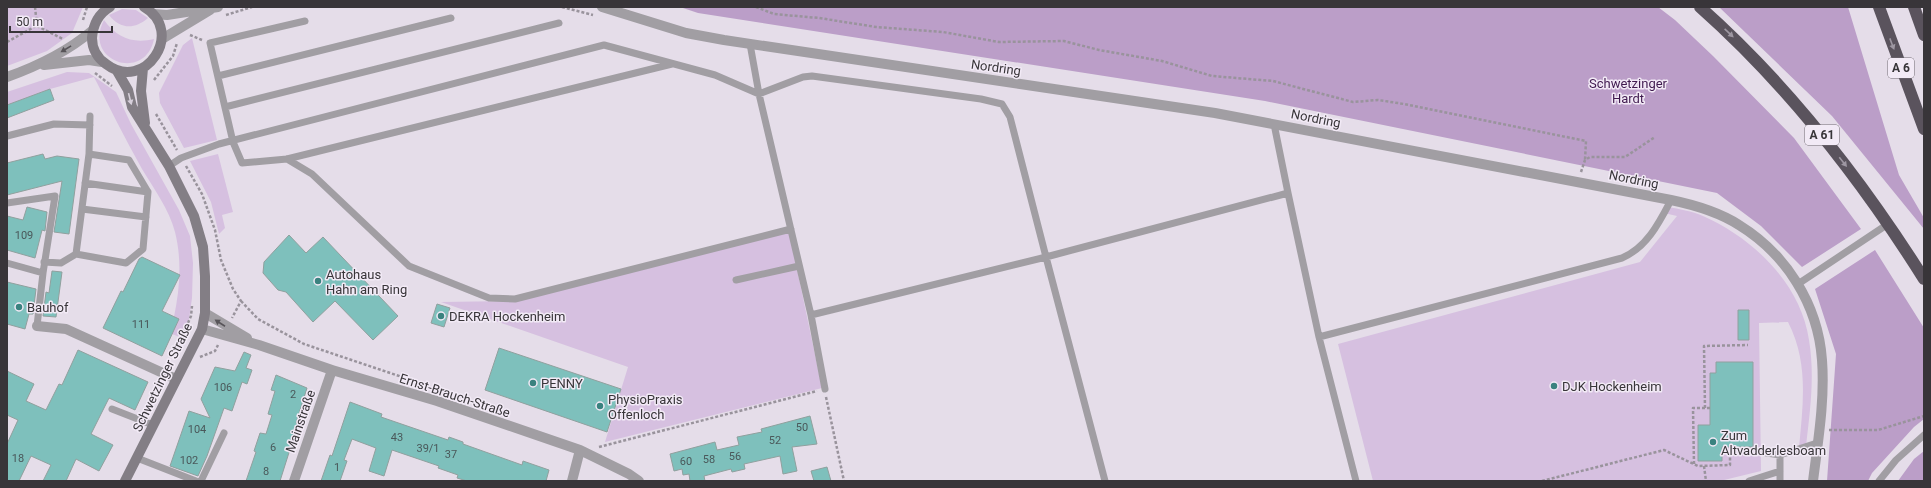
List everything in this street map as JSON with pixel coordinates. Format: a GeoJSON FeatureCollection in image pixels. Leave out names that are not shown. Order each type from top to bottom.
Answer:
{"type":"FeatureCollection","features":[{"type":"Feature","properties":{"kind":"highway","name":"A 61"},"geometry":{"type":"LineString","coordinates":[[1700,7],[1759,63],[1814,126],[1852,174],[1924,278]]}},
{"type":"Feature","properties":{"kind":"highway","name":"A 6"},"geometry":{"type":"LineString","coordinates":[[1878,7],[1924,129]]}},
{"type":"Feature","properties":{"kind":"highway"},"geometry":{"type":"LineString","coordinates":[[1914,7],[1924,35]]}},
{"type":"Feature","properties":{"kind":"main road"},"geometry":{"type":"LineString","coordinates":[[110,7],[100,11],[93,30],[92,42],[96,53],[102,62],[117,71],[130,72],[143,68],[156,56],[162,39],[161,30],[153,14],[144,7]]}},
{"type":"Feature","properties":{"kind":"main road"},"geometry":{"type":"LineString","coordinates":[[143,68],[141,91],[146,126]]}},
{"type":"Feature","properties":{"kind":"main road","name":"Schwetzinger Straße"},"geometry":{"type":"LineString","coordinates":[[117,71],[128,90],[132,107],[146,126],[169,166],[194,216],[203,247],[205,313],[202,329],[125,481]]}},
{"type":"Feature","properties":{"kind":"street","name":"Nordring"},"geometry":{"type":"LineString","coordinates":[[602,7],[686,33],[750,44],[1107,96],[1274,124],[1671,200],[1716,213],[1738,224],[1753,234],[1776,255],[1798,284],[1809,306],[1820,340],[1823,377],[1813,481]]}},
{"type":"Feature","properties":{"kind":"street"},"geometry":{"type":"LineString","coordinates":[[153,14],[167,15],[215,8]]}},
{"type":"Feature","properties":{"kind":"street"},"geometry":{"type":"LineString","coordinates":[[162,39],[215,8]]}},
{"type":"Feature","properties":{"kind":"street"},"geometry":{"type":"LineString","coordinates":[[7,77],[38,66],[72,46],[93,30]]}},
{"type":"Feature","properties":{"kind":"street"},"geometry":{"type":"LineString","coordinates":[[38,66],[89,60],[102,62]]}},
{"type":"Feature","properties":{"kind":"street","name":"Ernst-Brauch-Straße"},"geometry":{"type":"LineString","coordinates":[[205,313],[259,345]]}},
{"type":"Feature","properties":{"kind":"street"},"geometry":{"type":"LineString","coordinates":[[37,326],[66,330],[165,376],[176,379]]}},
{"type":"Feature","properties":{"kind":"street","name":"Ernst-Brauch-Straße"},"geometry":{"type":"LineString","coordinates":[[202,329],[259,345],[332,370],[438,401],[580,450],[629,474],[639,481]]}},
{"type":"Feature","properties":{"kind":"street","name":"Mainstraße"},"geometry":{"type":"LineString","coordinates":[[294,481],[332,370]]}},
{"type":"Feature","properties":{"kind":"street"},"geometry":{"type":"LineString","coordinates":[[572,481],[580,450]]}},
{"type":"Feature","properties":{"kind":"lane"},"geometry":{"type":"LineString","coordinates":[[218,76],[451,18]]}},
{"type":"Feature","properties":{"kind":"lane"},"geometry":{"type":"LineString","coordinates":[[305,21],[210,43],[233,142],[242,163],[287,159],[673,63]]}},
{"type":"Feature","properties":{"kind":"lane"},"geometry":{"type":"LineString","coordinates":[[225,107],[559,23]]}},
{"type":"Feature","properties":{"kind":"lane"},"geometry":{"type":"LineString","coordinates":[[750,44],[759,94],[811,315],[825,389]]}},
{"type":"Feature","properties":{"kind":"lane"},"geometry":{"type":"LineString","coordinates":[[169,166],[181,158],[219,144],[233,142],[604,45],[715,74],[759,94],[812,76],[993,101],[1002,104],[1010,117],[1105,481]]}},
{"type":"Feature","properties":{"kind":"lane"},"geometry":{"type":"LineString","coordinates":[[76,254],[89,154],[90,116]]}},
{"type":"Feature","properties":{"kind":"lane"},"geometry":{"type":"LineString","coordinates":[[7,136],[54,124],[90,125]]}},
{"type":"Feature","properties":{"kind":"lane"},"geometry":{"type":"LineString","coordinates":[[1274,124],[1319,337],[1356,481]]}},
{"type":"Feature","properties":{"kind":"lane"},"geometry":{"type":"LineString","coordinates":[[44,262],[62,263],[76,254],[126,263],[143,249],[148,192],[129,160],[89,154]]}},
{"type":"Feature","properties":{"kind":"lane"},"geometry":{"type":"LineString","coordinates":[[287,159],[312,174],[409,266],[489,298],[515,299],[790,229]]}},
{"type":"Feature","properties":{"kind":"lane"},"geometry":{"type":"LineString","coordinates":[[85,183],[148,192]]}},
{"type":"Feature","properties":{"kind":"lane"},"geometry":{"type":"LineString","coordinates":[[811,315],[1046,257],[1288,193]]}},
{"type":"Feature","properties":{"kind":"lane"},"geometry":{"type":"LineString","coordinates":[[7,203],[55,196],[44,262],[37,326]]}},
{"type":"Feature","properties":{"kind":"lane"},"geometry":{"type":"LineString","coordinates":[[1319,337],[1633,254],[1646,243],[1671,200]]}},
{"type":"Feature","properties":{"kind":"lane"},"geometry":{"type":"LineString","coordinates":[[82,209],[146,217]]}},
{"type":"Feature","properties":{"kind":"lane"},"geometry":{"type":"LineString","coordinates":[[1798,284],[1888,224]]}},
{"type":"Feature","properties":{"kind":"lane"},"geometry":{"type":"LineString","coordinates":[[7,263],[43,272]]}},
{"type":"Feature","properties":{"kind":"lane"},"geometry":{"type":"LineString","coordinates":[[736,280],[799,266]]}},
{"type":"Feature","properties":{"kind":"lane"},"geometry":{"type":"LineString","coordinates":[[112,409],[153,425]]}},
{"type":"Feature","properties":{"kind":"lane"},"geometry":{"type":"LineString","coordinates":[[201,481],[224,434]]}},
{"type":"Feature","properties":{"kind":"lane"},"geometry":{"type":"LineString","coordinates":[[1879,481],[1896,460],[1924,435]]}},
{"type":"Feature","properties":{"kind":"lane"},"geometry":{"type":"LineString","coordinates":[[1760,452],[1780,455],[1817,443]]}},
{"type":"Feature","properties":{"kind":"lane"},"geometry":{"type":"LineString","coordinates":[[1780,455],[1780,481]]}},
{"type":"Feature","properties":{"kind":"lane"},"geometry":{"type":"LineString","coordinates":[[137,458],[196,481]]}},
{"type":"Feature","properties":{"kind":"lane"},"geometry":{"type":"LineString","coordinates":[[1749,481],[1780,471]]}},
{"type":"Feature","properties":{"kind":"path"},"geometry":{"type":"LineString","coordinates":[[35,7],[36,26]]}},
{"type":"Feature","properties":{"kind":"path"},"geometry":{"type":"LineString","coordinates":[[756,7],[774,14],[819,18],[876,27],[943,32],[999,42],[1064,41],[1099,50],[1176,64],[1212,76],[1273,81],[1353,102],[1378,100],[1404,104],[1586,141],[1585,160],[1580,182]]}},
{"type":"Feature","properties":{"kind":"path"},"geometry":{"type":"LineString","coordinates":[[36,26],[67,41]]}},
{"type":"Feature","properties":{"kind":"path"},"geometry":{"type":"LineString","coordinates":[[7,42],[36,26]]}},
{"type":"Feature","properties":{"kind":"path"},"geometry":{"type":"LineString","coordinates":[[185,33],[210,43]]}},
{"type":"Feature","properties":{"kind":"path"},"geometry":{"type":"LineString","coordinates":[[152,84],[155,77],[165,68],[174,56],[178,41]]}},
{"type":"Feature","properties":{"kind":"path"},"geometry":{"type":"LineString","coordinates":[[92,71],[118,90]]}},
{"type":"Feature","properties":{"kind":"path"},"geometry":{"type":"LineString","coordinates":[[1585,160],[1596,157],[1625,157],[1655,137]]}},
{"type":"Feature","properties":{"kind":"path"},"geometry":{"type":"LineString","coordinates":[[241,301],[258,319],[304,344],[412,380]]}},
{"type":"Feature","properties":{"kind":"path"},"geometry":{"type":"LineString","coordinates":[[165,376],[191,316],[192,302]]}},
{"type":"Feature","properties":{"kind":"path"},"geometry":{"type":"LineString","coordinates":[[1705,408],[1704,346],[1748,345]]}},
{"type":"Feature","properties":{"kind":"path"},"geometry":{"type":"LineString","coordinates":[[580,450],[613,444],[825,389],[844,481]]}},
{"type":"Feature","properties":{"kind":"path"},"geometry":{"type":"LineString","coordinates":[[1694,464],[1693,408],[1710,408]]}},
{"type":"Feature","properties":{"kind":"path"},"geometry":{"type":"LineString","coordinates":[[1819,430],[1878,430],[1924,416]]}},
{"type":"Feature","properties":{"kind":"path"},"geometry":{"type":"LineString","coordinates":[[1542,481],[1664,450],[1694,464],[1704,466],[1730,465],[1730,453],[1760,452]]}},
{"type":"Feature","properties":{"kind":"path"},"geometry":{"type":"LineString","coordinates":[[1704,466],[1706,481]]}},
{"type":"Feature","properties":{"kind":"shaded area"},"geometry":{"type":"Polygon","coordinates":[[[7,7],[83,7],[72,33],[47,51],[7,66],[7,7]]]}},
{"type":"Feature","properties":{"kind":"shaded area"},"geometry":{"type":"Polygon","coordinates":[[[122,9],[136,10],[148,18],[138,25],[122,25],[113,20],[109,15],[122,9]]]}},
{"type":"Feature","properties":{"kind":"shaded area"},"geometry":{"type":"Polygon","coordinates":[[[104,20],[114,31],[126,38],[139,41],[154,39],[148,52],[139,60],[128,63],[117,61],[108,56],[101,46],[99,34],[104,20]]]}},
{"type":"Feature","properties":{"kind":"shaded area"},"geometry":{"type":"Polygon","coordinates":[[[192,38],[217,140],[184,148],[160,103],[159,93],[183,45],[192,38]]]}},
{"type":"Feature","properties":{"kind":"shaded area"},"geometry":{"type":"Polygon","coordinates":[[[67,72],[89,73],[116,92],[131,124],[179,210],[190,236],[193,263],[192,298],[189,319],[180,337],[172,334],[179,319],[174,317],[178,295],[179,274],[179,253],[175,232],[161,199],[142,169],[94,77],[50,89],[7,105],[7,92],[67,72]]]}},
{"type":"Feature","properties":{"kind":"shaded area"},"geometry":{"type":"Polygon","coordinates":[[[218,154],[233,212],[222,215],[225,228],[219,234],[211,202],[190,161],[218,154]]]}},
{"type":"Feature","properties":{"kind":"shaded area","name":"DJK Hockenheim"},"geometry":{"type":"Polygon","coordinates":[[[1668,207],[1690,211],[1703,216],[1722,225],[1740,237],[1772,265],[1796,300],[1804,319],[1809,340],[1812,367],[1806,446],[1799,448],[1803,384],[1802,368],[1795,337],[1788,322],[1759,323],[1761,471],[1720,481],[1373,481],[1338,344],[1640,262],[1677,216],[1664,213],[1668,207]]]}},
{"type":"Feature","properties":{"kind":"shaded area"},"geometry":{"type":"Polygon","coordinates":[[[789,231],[822,388],[605,442],[628,367],[441,302],[516,301],[789,231]]]}},
{"type":"Feature","properties":{"kind":"green space","name":"Schwetzinger Hardt"},"geometry":{"type":"Polygon","coordinates":[[[680,7],[1658,7],[1675,20],[1713,56],[1794,138],[1861,229],[1802,267],[1761,226],[1717,193],[1265,101],[698,13],[680,7]]]}},
{"type":"Feature","properties":{"kind":"green space"},"geometry":{"type":"Polygon","coordinates":[[[1719,7],[1848,7],[1899,175],[1924,218],[1924,229],[1832,116],[1719,7]]]}},
{"type":"Feature","properties":{"kind":"green space"},"geometry":{"type":"Polygon","coordinates":[[[1875,250],[1924,328],[1924,419],[1914,427],[1872,473],[1868,481],[1827,481],[1836,354],[1815,289],[1875,250]]]}},
{"type":"Feature","properties":{"kind":"green space"},"geometry":{"type":"Polygon","coordinates":[[[1924,451],[1924,481],[1898,481],[1914,459],[1924,451]]]}},
{"type":"Feature","properties":{"kind":"building"},"geometry":{"type":"Polygon","coordinates":[[[50,89],[54,100],[7,118],[7,105],[50,89]]]}},
{"type":"Feature","properties":{"kind":"building"},"geometry":{"type":"Polygon","coordinates":[[[43,154],[45,159],[57,156],[79,159],[69,234],[54,232],[62,181],[7,195],[7,163],[43,154]]]}},
{"type":"Feature","properties":{"kind":"building"},"geometry":{"type":"Polygon","coordinates":[[[27,207],[47,212],[45,231],[42,230],[35,258],[7,250],[7,216],[23,220],[27,207]]]}},
{"type":"Feature","properties":{"kind":"building","name":"Autohaus Hahn am Ring"},"geometry":{"type":"Polygon","coordinates":[[[289,235],[306,253],[323,237],[398,316],[373,340],[335,301],[313,322],[286,292],[278,290],[263,273],[264,262],[289,235]]]}},
{"type":"Feature","properties":{"kind":"building"},"geometry":{"type":"Polygon","coordinates":[[[142,257],[180,275],[162,311],[179,319],[162,356],[103,328],[121,291],[123,292],[139,259],[142,257]]]}},
{"type":"Feature","properties":{"kind":"building"},"geometry":{"type":"Polygon","coordinates":[[[52,271],[62,272],[56,317],[43,316],[46,292],[49,293],[52,271]]]}},
{"type":"Feature","properties":{"kind":"building","name":"Bauhof"},"geometry":{"type":"Polygon","coordinates":[[[7,282],[36,289],[33,314],[29,314],[25,329],[7,324],[7,282]]]}},
{"type":"Feature","properties":{"kind":"building","name":"DEKRA Hockenheim"},"geometry":{"type":"Polygon","coordinates":[[[437,304],[450,308],[444,327],[431,323],[437,304]]]}},
{"type":"Feature","properties":{"kind":"building"},"geometry":{"type":"Polygon","coordinates":[[[1738,310],[1749,310],[1749,340],[1738,340],[1738,310]]]}},
{"type":"Feature","properties":{"kind":"building","name":"PENNY"},"geometry":{"type":"Polygon","coordinates":[[[499,348],[621,389],[607,432],[485,390],[499,348]]]}},
{"type":"Feature","properties":{"kind":"building"},"geometry":{"type":"Polygon","coordinates":[[[78,350],[148,382],[135,410],[109,398],[91,434],[113,445],[99,471],[76,459],[66,481],[43,481],[51,465],[31,456],[19,481],[7,481],[7,444],[18,420],[7,415],[7,371],[34,384],[26,401],[46,410],[59,384],[62,385],[78,350]]]}},
{"type":"Feature","properties":{"kind":"building"},"geometry":{"type":"Polygon","coordinates":[[[244,352],[251,355],[246,368],[252,370],[247,384],[242,382],[232,411],[224,408],[207,456],[198,476],[170,466],[189,411],[210,418],[201,399],[215,367],[235,371],[244,352]]]}},
{"type":"Feature","properties":{"kind":"building"},"geometry":{"type":"Polygon","coordinates":[[[1716,362],[1753,362],[1753,447],[1722,447],[1722,461],[1698,461],[1698,425],[1710,425],[1710,373],[1716,373],[1716,362]]]}},
{"type":"Feature","properties":{"kind":"building"},"geometry":{"type":"Polygon","coordinates":[[[276,375],[307,388],[296,423],[298,424],[280,481],[246,481],[256,452],[254,451],[260,433],[266,434],[272,415],[268,414],[275,391],[271,390],[276,375]]]}},
{"type":"Feature","properties":{"kind":"building"},"geometry":{"type":"Polygon","coordinates":[[[350,402],[382,414],[381,417],[448,440],[449,437],[463,442],[463,444],[522,465],[523,461],[549,470],[546,481],[467,481],[457,478],[458,475],[438,468],[439,466],[392,450],[384,476],[369,471],[376,448],[352,439],[344,460],[347,461],[340,481],[321,481],[330,455],[332,456],[350,402]]]}},
{"type":"Feature","properties":{"kind":"building"},"geometry":{"type":"Polygon","coordinates":[[[810,416],[817,444],[792,447],[797,471],[783,474],[780,456],[744,464],[745,469],[732,472],[731,469],[704,476],[705,481],[690,481],[689,474],[683,475],[682,469],[674,471],[670,454],[715,442],[717,450],[739,445],[737,437],[762,432],[761,429],[810,416]]]}},
{"type":"Feature","properties":{"kind":"building"},"geometry":{"type":"Polygon","coordinates":[[[827,467],[831,481],[814,481],[811,471],[827,467]]]}},
{"type":"Feature","properties":{"kind":"place","name":"Autohaus Hahn am Ring"},"geometry":{"type":"Point","coordinates":[318,281]}},
{"type":"Feature","properties":{"kind":"place","name":"Bauhof"},"geometry":{"type":"Point","coordinates":[19,307]}},
{"type":"Feature","properties":{"kind":"place","name":"DEKRA Hockenheim"},"geometry":{"type":"Point","coordinates":[441,316]}},
{"type":"Feature","properties":{"kind":"place","name":"PENNY"},"geometry":{"type":"Point","coordinates":[533,383]}},
{"type":"Feature","properties":{"kind":"place","name":"DJK Hockenheim"},"geometry":{"type":"Point","coordinates":[1554,386]}},
{"type":"Feature","properties":{"kind":"place","name":"PhysioPraxis Offenloch"},"geometry":{"type":"Point","coordinates":[600,406]}},
{"type":"Feature","properties":{"kind":"place","name":"Zum Altvadderlesboam"},"geometry":{"type":"Point","coordinates":[1713,442]}}]}
